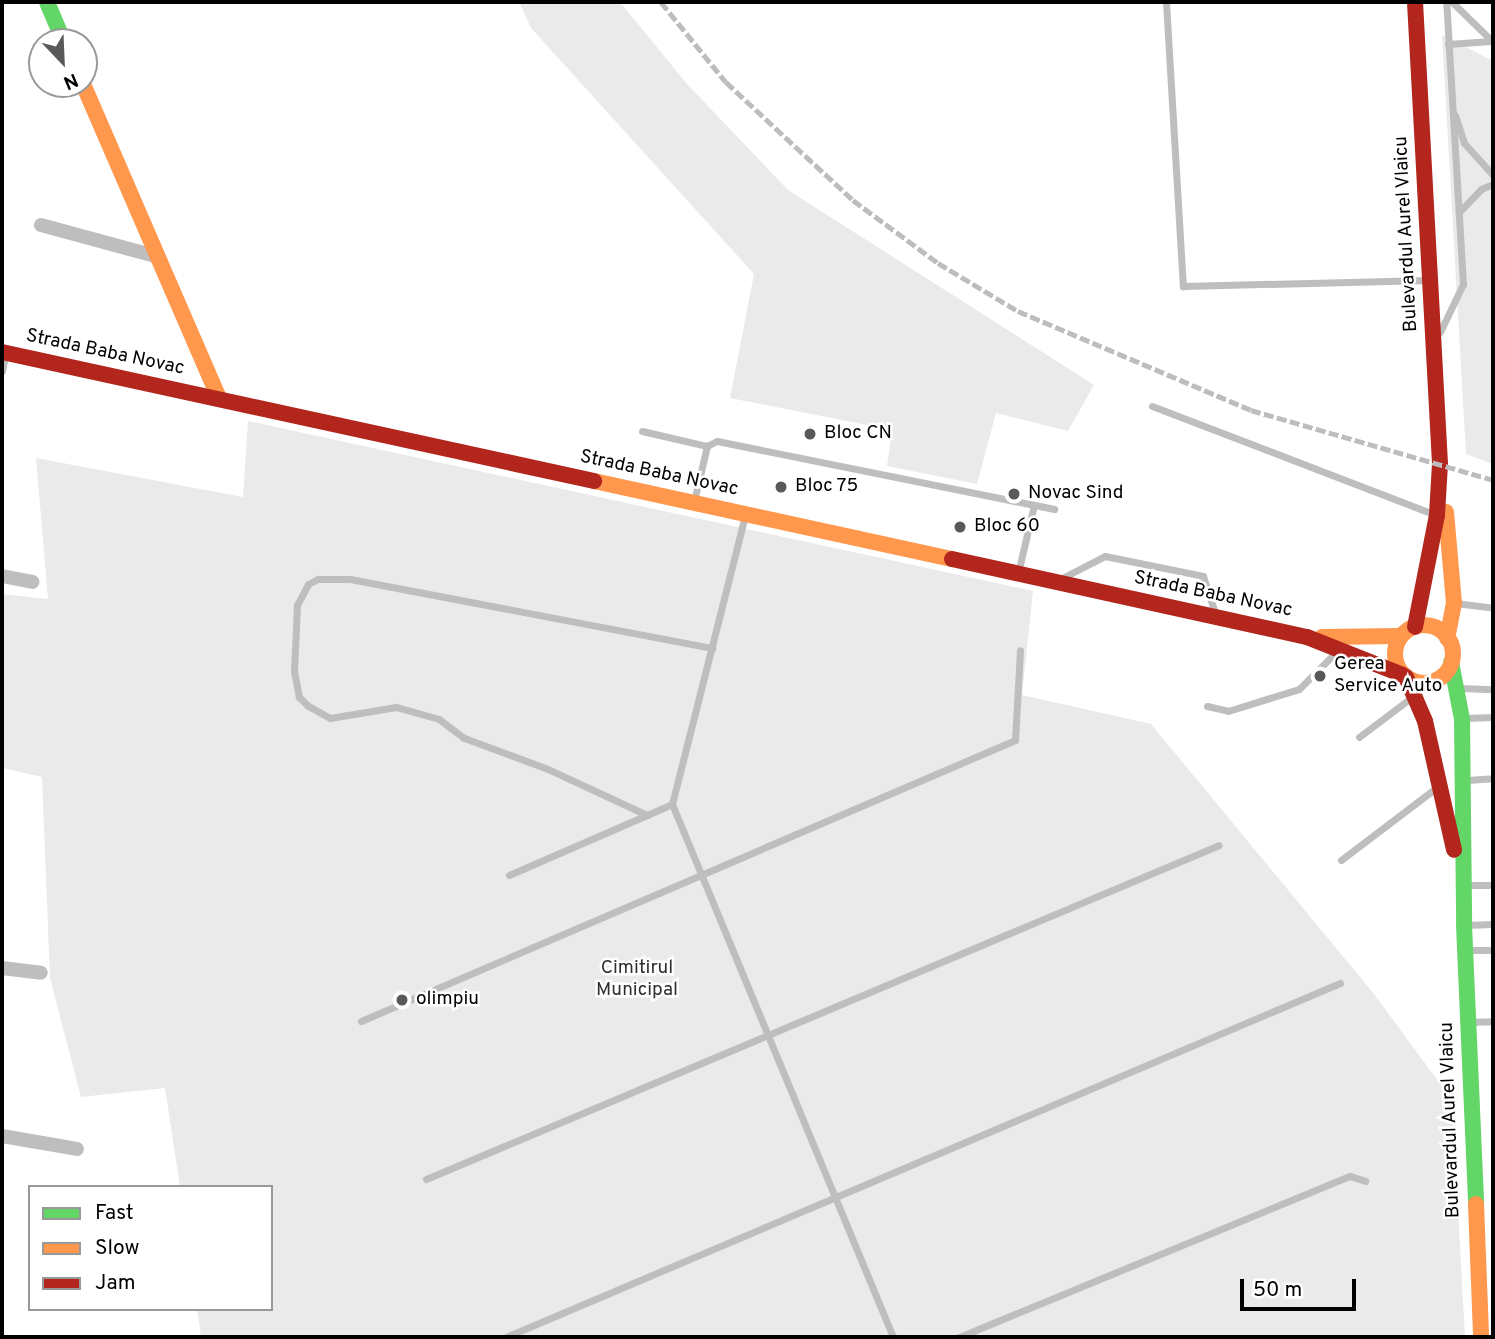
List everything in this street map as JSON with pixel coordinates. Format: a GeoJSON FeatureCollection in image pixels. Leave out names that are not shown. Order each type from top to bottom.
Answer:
{"type":"FeatureCollection","features":[{"type":"Feature","properties":{"kind":"main road"},"geometry":{"type":"LineString","coordinates":[[47,2],[58,28]]}},
{"type":"Feature","properties":{"kind":"main road","name":"Bulevardul Aurel Vlaicu"},"geometry":{"type":"LineString","coordinates":[[1415,2],[1440,464],[1454,603],[1447,638]]}},
{"type":"Feature","properties":{"kind":"main road"},"geometry":{"type":"LineString","coordinates":[[89,98],[219,399]]}},
{"type":"Feature","properties":{"kind":"main road","name":"Strada Baba Novac"},"geometry":{"type":"LineString","coordinates":[[3,352],[1307,637],[1405,676]]}},
{"type":"Feature","properties":{"kind":"main road","name":"Bulevardul Aurel Vlaicu"},"geometry":{"type":"LineString","coordinates":[[1408,632],[1437,515],[1440,464]]}},
{"type":"Feature","properties":{"kind":"main road"},"geometry":{"type":"LineString","coordinates":[[1433,627],[1447,638],[1451,662],[1435,681],[1418,682],[1405,676],[1395,652],[1408,632],[1433,627]]}},
{"type":"Feature","properties":{"kind":"main road","name":"Strada Baba Novac"},"geometry":{"type":"LineString","coordinates":[[1307,637],[1408,632]]}},
{"type":"Feature","properties":{"kind":"main road","name":"Bulevardul Aurel Vlaicu"},"geometry":{"type":"LineString","coordinates":[[1451,662],[1459,688],[1462,719],[1464,925],[1481,1337]]}},
{"type":"Feature","properties":{"kind":"main road","name":"Bulevardul Aurel Vlaicu"},"geometry":{"type":"LineString","coordinates":[[1405,676],[1415,695],[1441,785],[1464,893]]}},
{"type":"Feature","properties":{"kind":"street"},"geometry":{"type":"LineString","coordinates":[[41,225],[159,257]]}},
{"type":"Feature","properties":{"kind":"street"},"geometry":{"type":"LineString","coordinates":[[2,576],[32,582]]}},
{"type":"Feature","properties":{"kind":"street"},"geometry":{"type":"LineString","coordinates":[[2,968],[41,974]]}},
{"type":"Feature","properties":{"kind":"street"},"geometry":{"type":"LineString","coordinates":[[2,1136],[77,1149]]}},
{"type":"Feature","properties":{"kind":"lane"},"geometry":{"type":"LineString","coordinates":[[1166,2],[1182,286],[1430,280]]}},
{"type":"Feature","properties":{"kind":"lane"},"geometry":{"type":"LineString","coordinates":[[1434,345],[1463,284],[1446,2]]}},
{"type":"Feature","properties":{"kind":"lane"},"geometry":{"type":"LineString","coordinates":[[1452,2],[1492,42]]}},
{"type":"Feature","properties":{"kind":"lane"},"geometry":{"type":"LineString","coordinates":[[1448,44],[1492,42]]}},
{"type":"Feature","properties":{"kind":"lane"},"geometry":{"type":"LineString","coordinates":[[1452,106],[1464,143],[1493,175]]}},
{"type":"Feature","properties":{"kind":"lane"},"geometry":{"type":"LineString","coordinates":[[1458,212],[1481,189],[1493,184]]}},
{"type":"Feature","properties":{"kind":"lane"},"geometry":{"type":"LineString","coordinates":[[2,371],[3,352]]}},
{"type":"Feature","properties":{"kind":"lane"},"geometry":{"type":"LineString","coordinates":[[1152,406],[1437,515]]}},
{"type":"Feature","properties":{"kind":"lane"},"geometry":{"type":"LineString","coordinates":[[642,431],[707,446],[717,441],[1054,509]]}},
{"type":"Feature","properties":{"kind":"lane"},"geometry":{"type":"LineString","coordinates":[[693,503],[707,446]]}},
{"type":"Feature","properties":{"kind":"lane"},"geometry":{"type":"LineString","coordinates":[[1018,574],[1034,505]]}},
{"type":"Feature","properties":{"kind":"lane"},"geometry":{"type":"LineString","coordinates":[[745,514],[672,804],[699,876],[893,1337]]}},
{"type":"Feature","properties":{"kind":"lane"},"geometry":{"type":"LineString","coordinates":[[1054,582],[1105,556],[1203,576],[1216,617]]}},
{"type":"Feature","properties":{"kind":"lane"},"geometry":{"type":"LineString","coordinates":[[647,816],[548,769],[464,738],[439,719],[396,707],[330,718],[308,706],[299,697],[294,671],[297,605],[308,584],[318,579],[350,579],[712,648]]}},
{"type":"Feature","properties":{"kind":"lane"},"geometry":{"type":"LineString","coordinates":[[1454,603],[1493,608]]}},
{"type":"Feature","properties":{"kind":"lane"},"geometry":{"type":"LineString","coordinates":[[1207,706],[1228,711],[1299,689],[1338,649]]}},
{"type":"Feature","properties":{"kind":"lane"},"geometry":{"type":"LineString","coordinates":[[361,1021],[1015,740],[1020,650]]}},
{"type":"Feature","properties":{"kind":"lane"},"geometry":{"type":"LineString","coordinates":[[1459,688],[1493,689]]}},
{"type":"Feature","properties":{"kind":"lane"},"geometry":{"type":"LineString","coordinates":[[1359,737],[1415,695]]}},
{"type":"Feature","properties":{"kind":"lane"},"geometry":{"type":"LineString","coordinates":[[1462,719],[1493,717]]}},
{"type":"Feature","properties":{"kind":"lane"},"geometry":{"type":"LineString","coordinates":[[1462,780],[1493,778]]}},
{"type":"Feature","properties":{"kind":"lane"},"geometry":{"type":"LineString","coordinates":[[1341,860],[1441,785]]}},
{"type":"Feature","properties":{"kind":"lane"},"geometry":{"type":"LineString","coordinates":[[509,875],[672,804]]}},
{"type":"Feature","properties":{"kind":"lane"},"geometry":{"type":"LineString","coordinates":[[426,1179],[1219,845]]}},
{"type":"Feature","properties":{"kind":"lane"},"geometry":{"type":"LineString","coordinates":[[1464,893],[1493,885]]}},
{"type":"Feature","properties":{"kind":"lane"},"geometry":{"type":"LineString","coordinates":[[1464,925],[1493,924]]}},
{"type":"Feature","properties":{"kind":"lane"},"geometry":{"type":"LineString","coordinates":[[1465,950],[1493,950]]}},
{"type":"Feature","properties":{"kind":"lane"},"geometry":{"type":"LineString","coordinates":[[506,1337],[834,1201],[1340,982]]}},
{"type":"Feature","properties":{"kind":"lane"},"geometry":{"type":"LineString","coordinates":[[1468,1022],[1493,1021]]}},
{"type":"Feature","properties":{"kind":"lane"},"geometry":{"type":"LineString","coordinates":[[959,1337],[1350,1176],[1365,1181]]}},
{"type":"Feature","properties":{"kind":"green space"},"geometry":{"type":"Polygon","coordinates":[[[519,2],[620,2],[687,84],[788,190],[1094,385],[1068,431],[996,413],[977,484],[887,466],[892,430],[730,398],[754,274],[531,28],[519,2]]]}},
{"type":"Feature","properties":{"kind":"green space"},"geometry":{"type":"Polygon","coordinates":[[[1442,35],[1493,61],[1493,464],[1466,454],[1442,35]]]}},
{"type":"Feature","properties":{"kind":"green space","name":"Cimitirul Municipal"},"geometry":{"type":"Polygon","coordinates":[[[248,421],[1033,591],[1022,695],[1151,724],[1374,994],[1452,1100],[1465,1337],[201,1337],[197,1311],[273,1311],[273,1185],[180,1185],[165,1088],[81,1097],[50,978],[42,777],[2,768],[2,594],[48,599],[36,458],[243,497],[248,421]]]}},
{"type":"Feature","properties":{"kind":"railway"},"geometry":{"type":"LineString","coordinates":[[661,2],[726,82],[853,200],[938,263],[1018,311],[1251,410],[1493,480]]}},
{"type":"Feature","properties":{"kind":"traffic: fast"},"geometry":{"type":"LineString","coordinates":[[47,2],[58,28]]}},
{"type":"Feature","properties":{"kind":"traffic: fast"},"geometry":{"type":"LineString","coordinates":[[1451,662],[1462,719],[1464,925],[1476,1204]]}},
{"type":"Feature","properties":{"kind":"traffic: slow"},"geometry":{"type":"LineString","coordinates":[[89,98],[219,399]]}},
{"type":"Feature","properties":{"kind":"traffic: slow"},"geometry":{"type":"LineString","coordinates":[[594,481],[952,559]]}},
{"type":"Feature","properties":{"kind":"traffic: slow"},"geometry":{"type":"LineString","coordinates":[[1446,512],[1454,603],[1447,638]]}},
{"type":"Feature","properties":{"kind":"traffic: slow"},"geometry":{"type":"LineString","coordinates":[[1424,625],[1440,630],[1448,638],[1453,654],[1448,670],[1440,678],[1424,683],[1408,678],[1400,670],[1395,654],[1400,638],[1408,630],[1424,625]]}},
{"type":"Feature","properties":{"kind":"traffic: slow"},"geometry":{"type":"LineString","coordinates":[[1322,637],[1401,636]]}},
{"type":"Feature","properties":{"kind":"traffic: slow"},"geometry":{"type":"LineString","coordinates":[[1476,1204],[1481,1337]]}},
{"type":"Feature","properties":{"kind":"traffic: jam"},"geometry":{"type":"LineString","coordinates":[[1415,2],[1440,464],[1437,515],[1415,627]]}},
{"type":"Feature","properties":{"kind":"traffic: jam"},"geometry":{"type":"LineString","coordinates":[[2,352],[594,481]]}},
{"type":"Feature","properties":{"kind":"traffic: jam"},"geometry":{"type":"LineString","coordinates":[[952,559],[1307,637],[1403,675]]}},
{"type":"Feature","properties":{"kind":"traffic: jam"},"geometry":{"type":"LineString","coordinates":[[1406,677],[1425,721],[1454,850]]}},
{"type":"Feature","properties":{"kind":"place","name":"Bloc CN"},"geometry":{"type":"Point","coordinates":[810,434]}},
{"type":"Feature","properties":{"kind":"place","name":"Bloc 75"},"geometry":{"type":"Point","coordinates":[781,487]}},
{"type":"Feature","properties":{"kind":"place","name":"Novac Sind"},"geometry":{"type":"Point","coordinates":[1014,494]}},
{"type":"Feature","properties":{"kind":"place","name":"Bloc 60"},"geometry":{"type":"Point","coordinates":[960,527]}},
{"type":"Feature","properties":{"kind":"place","name":"Gerea Service Auto"},"geometry":{"type":"Point","coordinates":[1320,676]}},
{"type":"Feature","properties":{"kind":"place","name":"olimpiu"},"geometry":{"type":"Point","coordinates":[402,1000]}}]}
